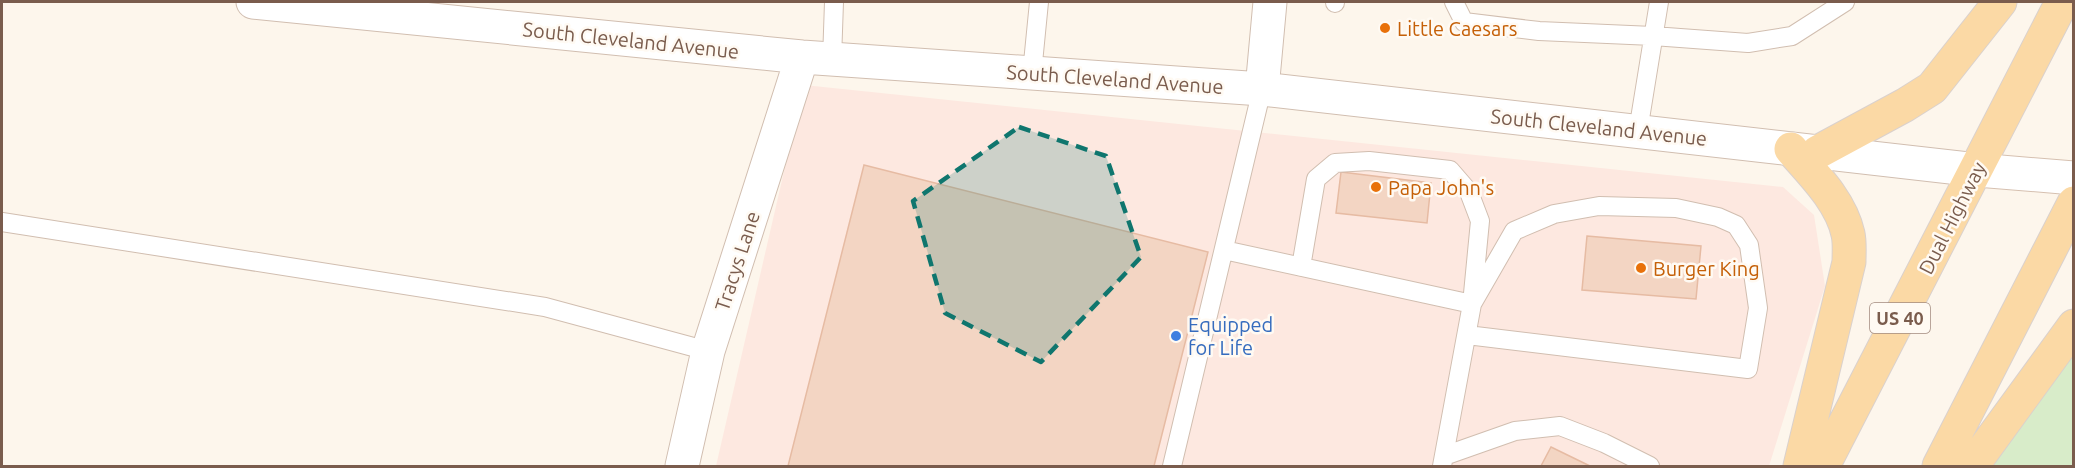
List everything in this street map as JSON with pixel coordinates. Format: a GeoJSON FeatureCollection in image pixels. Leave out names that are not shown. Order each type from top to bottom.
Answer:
{"type":"FeatureCollection","features":[{"type":"Feature","properties":{"kind":"main road"},"geometry":{"type":"LineString","coordinates":[[1800,466],[1849,262],[1848,234],[1839,210],[1804,150],[1905,105],[1932,88],[2000,2]]}},
{"type":"Feature","properties":{"kind":"main road","name":"Dual Highway"},"geometry":{"type":"LineString","coordinates":[[1823,466],[2062,2]]}},
{"type":"Feature","properties":{"kind":"main road"},"geometry":{"type":"LineString","coordinates":[[1939,466],[2073,202]]}},
{"type":"Feature","properties":{"kind":"main road"},"geometry":{"type":"LineString","coordinates":[[1972,466],[2073,326]]}},
{"type":"Feature","properties":{"kind":"street","name":"South Cleveland Avenue"},"geometry":{"type":"LineString","coordinates":[[253,2],[817,58],[1262,89],[1977,170],[2073,178]]}},
{"type":"Feature","properties":{"kind":"street"},"geometry":{"type":"LineString","coordinates":[[1262,89],[1270,2]]}},
{"type":"Feature","properties":{"kind":"street","name":"Tracys Lane"},"geometry":{"type":"LineString","coordinates":[[682,466],[708,351],[817,58]]}},
{"type":"Feature","properties":{"kind":"lane"},"geometry":{"type":"LineString","coordinates":[[817,58],[834,2]]}},
{"type":"Feature","properties":{"kind":"lane"},"geometry":{"type":"LineString","coordinates":[[1032,73],[1039,2]]}},
{"type":"Feature","properties":{"kind":"lane"},"geometry":{"type":"LineString","coordinates":[[1454,2],[1464,21],[1539,32],[1653,36],[1748,43],[1792,36],[1845,2]]}},
{"type":"Feature","properties":{"kind":"lane"},"geometry":{"type":"LineString","coordinates":[[1638,132],[1659,2]]}},
{"type":"Feature","properties":{"kind":"lane"},"geometry":{"type":"LineString","coordinates":[[1172,466],[1262,89]]}},
{"type":"Feature","properties":{"kind":"lane"},"geometry":{"type":"LineString","coordinates":[[1301,267],[1316,179],[1335,164],[1369,161],[1450,170],[1469,192],[1480,221],[1472,304],[1443,461]]}},
{"type":"Feature","properties":{"kind":"lane"},"geometry":{"type":"LineString","coordinates":[[1467,336],[1748,369],[1758,308],[1749,245],[1736,225],[1718,217],[1676,208],[1599,206],[1554,214],[1514,231],[1472,304]]}},
{"type":"Feature","properties":{"kind":"lane"},"geometry":{"type":"LineString","coordinates":[[2,222],[545,307],[708,351]]}},
{"type":"Feature","properties":{"kind":"lane"},"geometry":{"type":"LineString","coordinates":[[1224,250],[1472,304]]}},
{"type":"Feature","properties":{"kind":"lane"},"geometry":{"type":"LineString","coordinates":[[1443,461],[1515,431],[1560,426],[1604,443],[1650,466]]}},
{"type":"Feature","properties":{"kind":"highlighted area"},"geometry":{"type":"Polygon","coordinates":[[[1019,127],[1106,156],[1141,257],[1041,362],[945,313],[913,201],[1019,127]]]}},
{"type":"Feature","properties":{"kind":"shaded area"},"geometry":{"type":"Polygon","coordinates":[[[804,85],[1783,187],[1814,215],[1825,286],[1769,466],[716,466],[804,85]]]}},
{"type":"Feature","properties":{"kind":"green space"},"geometry":{"type":"Polygon","coordinates":[[[2073,325],[2073,466],[1967,466],[2073,325]]]}},
{"type":"Feature","properties":{"kind":"building"},"geometry":{"type":"Polygon","coordinates":[[[864,165],[1208,252],[1154,466],[788,466],[864,165]]]}},
{"type":"Feature","properties":{"kind":"building"},"geometry":{"type":"Polygon","coordinates":[[[1341,172],[1431,183],[1427,223],[1336,213],[1341,172]]]}},
{"type":"Feature","properties":{"kind":"building","name":"Burger King"},"geometry":{"type":"Polygon","coordinates":[[[1587,236],[1701,246],[1696,299],[1582,290],[1587,236]]]}},
{"type":"Feature","properties":{"kind":"building"},"geometry":{"type":"Polygon","coordinates":[[[1551,447],[1590,466],[1541,466],[1551,447]]]}},
{"type":"Feature","properties":{"kind":"place","name":"Little Caesars"},"geometry":{"type":"Point","coordinates":[1385,28]}},
{"type":"Feature","properties":{"kind":"place","name":"Papa John's"},"geometry":{"type":"Point","coordinates":[1376,187]}},
{"type":"Feature","properties":{"kind":"place","name":"Burger King"},"geometry":{"type":"Point","coordinates":[1641,268]}},
{"type":"Feature","properties":{"kind":"place","name":"Equipped for Life"},"geometry":{"type":"Point","coordinates":[1176,336]}}]}
